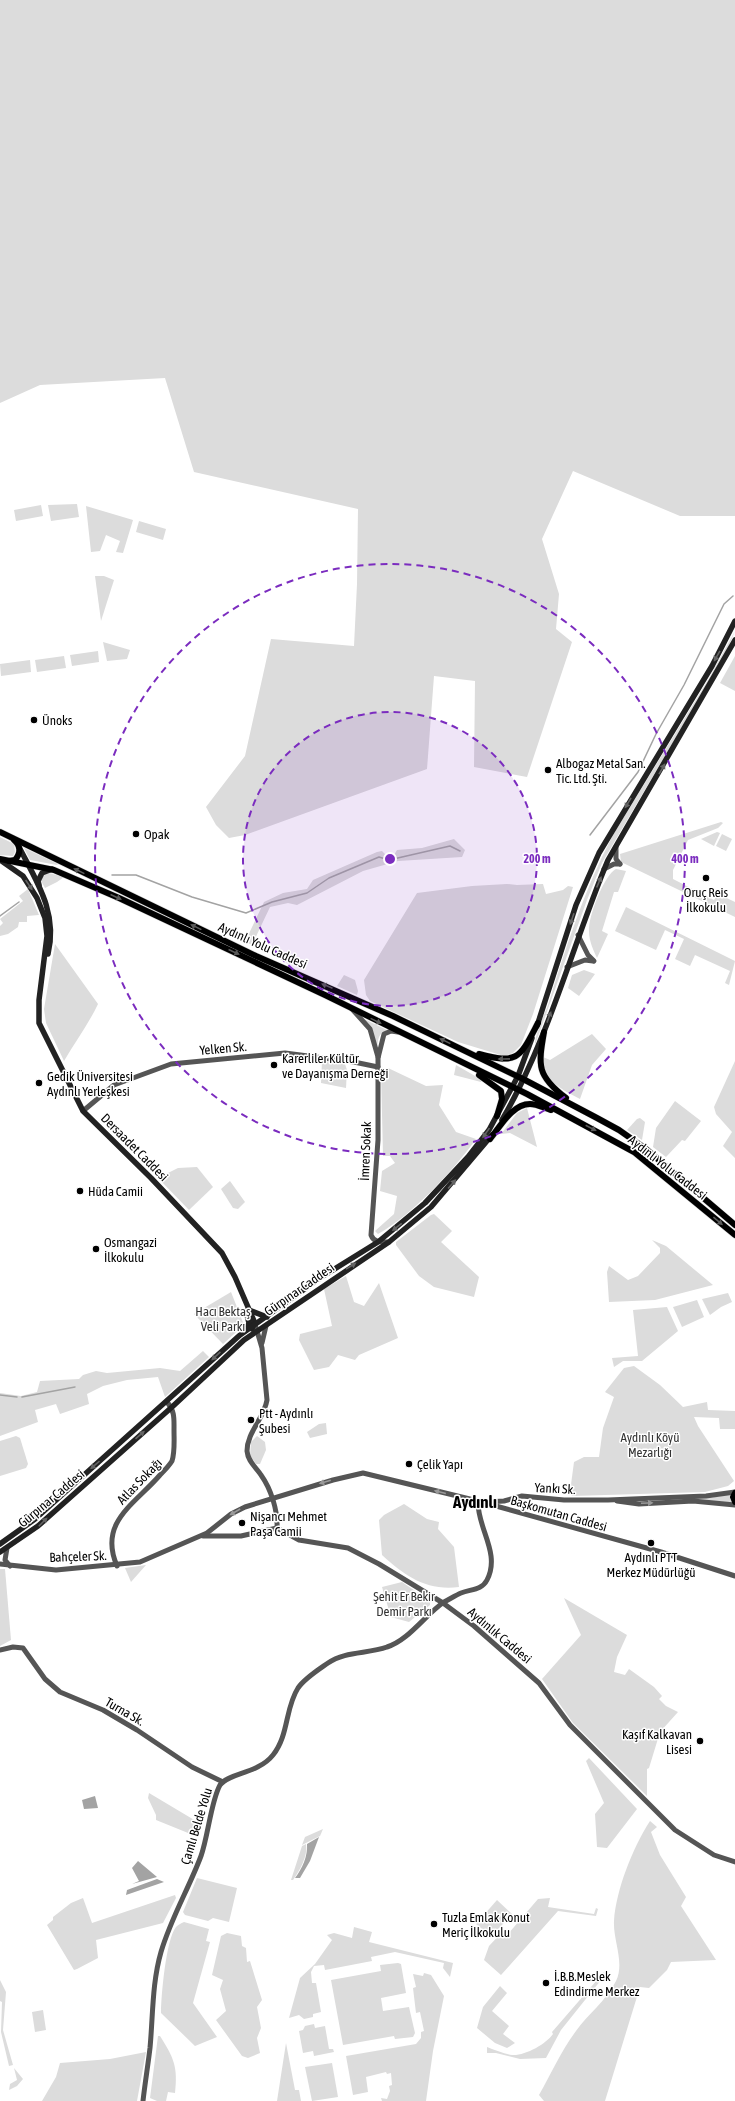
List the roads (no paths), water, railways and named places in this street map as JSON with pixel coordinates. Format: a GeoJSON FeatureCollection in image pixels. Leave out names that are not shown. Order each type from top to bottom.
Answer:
{"type":"FeatureCollection","features":[{"type":"Feature","properties":{"kind":"main road","name":"Gürpınar Caddesi"},"geometry":{"type":"LineString","coordinates":[[0,1544],[35,1519],[246,1330],[267,1317],[320,1278],[378,1242],[411,1216],[445,1182],[479,1143],[497,1116],[518,1076],[538,1023],[576,905],[598,853],[708,672],[735,621]]}},
{"type":"Feature","properties":{"kind":"main road","name":"Gürpınar Caddesi"},"geometry":{"type":"LineString","coordinates":[[0,1552],[38,1526],[247,1338],[388,1242],[431,1207],[490,1139],[525,1080],[544,1032],[578,935],[604,869],[735,640]]}},
{"type":"Feature","properties":{"kind":"main road","name":"Aydınlı Yolu Caddesi"},"geometry":{"type":"LineString","coordinates":[[0,832],[256,956],[382,1011],[518,1076],[581,1109],[619,1130],[646,1149],[735,1225]]}},
{"type":"Feature","properties":{"kind":"main road"},"geometry":{"type":"LineString","coordinates":[[2,860],[15,860],[18,857],[19,847],[13,839]]}},
{"type":"Feature","properties":{"kind":"main road","name":"Dersaadet Caddesi"},"geometry":{"type":"LineString","coordinates":[[19,847],[40,889],[49,913],[52,931],[41,986]]}},
{"type":"Feature","properties":{"kind":"main road","name":"Aydınlı Yolu Caddesi"},"geometry":{"type":"LineString","coordinates":[[2,860],[54,870],[119,898],[403,1034],[571,1117],[634,1152],[735,1235]]}},
{"type":"Feature","properties":{"kind":"main road","name":"Dersaadet Caddesi"},"geometry":{"type":"LineString","coordinates":[[2,860],[23,876],[37,898],[45,918],[47,936],[41,986],[39,1023],[83,1111],[151,1178],[222,1253],[239,1286],[254,1324]]}},
{"type":"Feature","properties":{"kind":"main road"},"geometry":{"type":"LineString","coordinates":[[40,889],[38,881],[42,873],[48,869],[54,870]]}},
{"type":"Feature","properties":{"kind":"main road"},"geometry":{"type":"LineString","coordinates":[[462,1050],[500,1060],[510,1059],[525,1048],[538,1023]]}},
{"type":"Feature","properties":{"kind":"main road"},"geometry":{"type":"LineString","coordinates":[[544,1032],[539,1057],[543,1076],[555,1090],[581,1109]]}},
{"type":"Feature","properties":{"kind":"main road"},"geometry":{"type":"LineString","coordinates":[[459,1063],[501,1091],[502,1099],[497,1116]]}},
{"type":"Feature","properties":{"kind":"main road"},"geometry":{"type":"LineString","coordinates":[[490,1139],[510,1114],[526,1104],[535,1105],[571,1117]]}},
{"type":"Feature","properties":{"kind":"main road","name":"Dersaadet Caddesi"},"geometry":{"type":"LineString","coordinates":[[239,1286],[249,1323],[246,1330]]}},
{"type":"Feature","properties":{"kind":"main road"},"geometry":{"type":"LineString","coordinates":[[249,1310],[261,1316],[267,1317]]}},
{"type":"Feature","properties":{"kind":"main road"},"geometry":{"type":"LineString","coordinates":[[247,1338],[254,1324]]}},
{"type":"Feature","properties":{"kind":"main road"},"geometry":{"type":"LineString","coordinates":[[735,1492],[733,1497],[735,1504]]}},
{"type":"Feature","properties":{"kind":"street"},"geometry":{"type":"LineString","coordinates":[[604,869],[614,864],[620,864],[616,859],[616,847]]}},
{"type":"Feature","properties":{"kind":"street"},"geometry":{"type":"LineString","coordinates":[[567,967],[585,960],[594,961],[588,955],[578,935]]}},
{"type":"Feature","properties":{"kind":"street","name":"İmren Sokak"},"geometry":{"type":"LineString","coordinates":[[351,1009],[370,1029],[378,1058]]}},
{"type":"Feature","properties":{"kind":"street","name":"İmren Sokak"},"geometry":{"type":"LineString","coordinates":[[367,1248],[371,1235],[378,1148],[378,1058],[384,1034],[391,1031],[403,1034]]}},
{"type":"Feature","properties":{"kind":"street","name":"Yelken Sk."},"geometry":{"type":"LineString","coordinates":[[83,1111],[114,1086],[171,1064],[285,1054],[378,1066]]}},
{"type":"Feature","properties":{"kind":"street"},"geometry":{"type":"LineString","coordinates":[[371,1235],[373,1240],[378,1242],[388,1242]]}},
{"type":"Feature","properties":{"kind":"street","name":"Dersaadet Caddesi"},"geometry":{"type":"LineString","coordinates":[[254,1324],[262,1348],[267,1400],[265,1408],[250,1436],[247,1452],[248,1458],[263,1477],[272,1498],[277,1514],[277,1528]]}},
{"type":"Feature","properties":{"kind":"street"},"geometry":{"type":"LineString","coordinates":[[262,1348],[262,1338],[266,1325]]}},
{"type":"Feature","properties":{"kind":"street"},"geometry":{"type":"LineString","coordinates":[[247,1338],[255,1340],[262,1348]]}},
{"type":"Feature","properties":{"kind":"street"},"geometry":{"type":"LineString","coordinates":[[167,1402],[172,1407]]}},
{"type":"Feature","properties":{"kind":"street","name":"Atlas Sokağı"},"geometry":{"type":"LineString","coordinates":[[117,1566],[112,1555],[110,1541],[115,1524],[122,1513],[150,1487],[172,1459],[174,1414],[172,1407]]}},
{"type":"Feature","properties":{"kind":"street","name":"Başkomutan Caddesi"},"geometry":{"type":"LineString","coordinates":[[198,1536],[238,1510],[272,1498],[363,1473],[478,1501],[661,1552],[735,1576]]}},
{"type":"Feature","properties":{"kind":"street","name":"Yankı Sk."},"geometry":{"type":"LineString","coordinates":[[478,1501],[498,1502],[522,1496],[558,1500],[608,1500],[706,1496],[735,1492]]}},
{"type":"Feature","properties":{"kind":"street","name":"Yankı Sk."},"geometry":{"type":"LineString","coordinates":[[608,1500],[639,1504],[693,1501],[735,1504]]}},
{"type":"Feature","properties":{"kind":"street","name":"Çamlı Belde Yolu"},"geometry":{"type":"LineString","coordinates":[[143,2101],[150,2047],[152,2011],[161,1954],[174,1915],[201,1855],[219,1789],[223,1782],[255,1769],[271,1758],[280,1745],[296,1692],[302,1682],[335,1659],[391,1646],[443,1603],[461,1593],[480,1588],[484,1584],[489,1577],[491,1555],[489,1544],[478,1518],[478,1501]]}},
{"type":"Feature","properties":{"kind":"street"},"geometry":{"type":"LineString","coordinates":[[220,1522],[219,1530],[226,1536]]}},
{"type":"Feature","properties":{"kind":"street"},"geometry":{"type":"LineString","coordinates":[[198,1536],[246,1535],[277,1528]]}},
{"type":"Feature","properties":{"kind":"street","name":"Aydınlık Caddesi"},"geometry":{"type":"LineString","coordinates":[[277,1528],[299,1540],[348,1548],[443,1603],[474,1626],[539,1682],[570,1725],[675,1830],[714,1855],[735,1862]]}},
{"type":"Feature","properties":{"kind":"street","name":"Bahçeler Sk."},"geometry":{"type":"LineString","coordinates":[[0,1564],[56,1570],[117,1566],[140,1562],[198,1536]]}},
{"type":"Feature","properties":{"kind":"street"},"geometry":{"type":"LineString","coordinates":[[7,1548],[5,1560],[11,1566]]}},
{"type":"Feature","properties":{"kind":"street","name":"Turna Sk."},"geometry":{"type":"LineString","coordinates":[[0,1650],[17,1647],[26,1651],[45,1679],[60,1692],[103,1710],[137,1730],[192,1767],[223,1782]]}},
{"type":"Feature","properties":{"kind":"waterway"},"geometry":{"type":"LineString","coordinates":[[590,835],[638,772],[656,734],[684,685],[724,604],[733,596]]}},
{"type":"Feature","properties":{"kind":"waterway"},"geometry":{"type":"LineString","coordinates":[[112,875],[136,875],[192,897],[246,913],[272,902],[307,893],[329,878],[379,857],[389,860],[450,846],[460,851]]}},
{"type":"Feature","properties":{"kind":"waterway"},"geometry":{"type":"LineString","coordinates":[[0,916],[19,902]]}},
{"type":"Feature","properties":{"kind":"waterway"},"geometry":{"type":"LineString","coordinates":[[22,1397],[75,1387]]}},
{"type":"Feature","properties":{"kind":"waterway"},"geometry":{"type":"LineString","coordinates":[[0,1395],[17,1397]]}},
{"type":"Feature","properties":{"kind":"place","name":"Ünoks"},"geometry":{"type":"Point","coordinates":[34,720]}},
{"type":"Feature","properties":{"kind":"place","name":"Albogaz Metal San. Tic. Ltd. Şti."},"geometry":{"type":"Point","coordinates":[548,770]}},
{"type":"Feature","properties":{"kind":"place","name":"Opak"},"geometry":{"type":"Point","coordinates":[136,834]}},
{"type":"Feature","properties":{"kind":"place","name":"Oruç Reis İlkokulu"},"geometry":{"type":"Point","coordinates":[706,878]}},
{"type":"Feature","properties":{"kind":"place","name":"Karerliler Kültür ve Dayanışma Derneği"},"geometry":{"type":"Point","coordinates":[274,1065]}},
{"type":"Feature","properties":{"kind":"place","name":"Gedik Üniversitesi Aydınlı Yerleşkesi"},"geometry":{"type":"Point","coordinates":[39,1083]}},
{"type":"Feature","properties":{"kind":"place","name":"Hüda Camii"},"geometry":{"type":"Point","coordinates":[80,1191]}},
{"type":"Feature","properties":{"kind":"place","name":"Osmangazi İlkokulu"},"geometry":{"type":"Point","coordinates":[96,1249]}},
{"type":"Feature","properties":{"kind":"place","name":"Ptt - Aydınlı Şubesi"},"geometry":{"type":"Point","coordinates":[251,1420]}},
{"type":"Feature","properties":{"kind":"place","name":"Çelik Yapı"},"geometry":{"type":"Point","coordinates":[409,1464]}},
{"type":"Feature","properties":{"kind":"place","name":"Nişancı Mehmet Paşa Camii"},"geometry":{"type":"Point","coordinates":[242,1523]}},
{"type":"Feature","properties":{"kind":"place","name":"Aydınlı PTT Merkez Müdürlüğü"},"geometry":{"type":"Point","coordinates":[651,1543]}},
{"type":"Feature","properties":{"kind":"place","name":"Kaşıf Kalkavan Lisesi"},"geometry":{"type":"Point","coordinates":[700,1741]}},
{"type":"Feature","properties":{"kind":"place","name":"Tuzla Emlak Konut Meriç İlkokulu"},"geometry":{"type":"Point","coordinates":[434,1924]}},
{"type":"Feature","properties":{"kind":"place","name":"İ.B.B.Meslek Edindirme Merkez"},"geometry":{"type":"Point","coordinates":[546,1983]}},
{"type":"Feature","properties":{"kind":"district","name":"Aydınlı"},"geometry":{"type":"Point","coordinates":[475,1502]}},
{"type":"Feature","properties":{"kind":"park label","name":"Hacı Bektaş Veli Parkı"},"geometry":{"type":"Point","coordinates":[223,1318]}},
{"type":"Feature","properties":{"kind":"park label","name":"Aydınlı Köyü Mezarlığı"},"geometry":{"type":"Point","coordinates":[650,1444]}},
{"type":"Feature","properties":{"kind":"park label","name":"Şehit Er Bekir Demir Parkı"},"geometry":{"type":"Point","coordinates":[404,1604]}}]}
